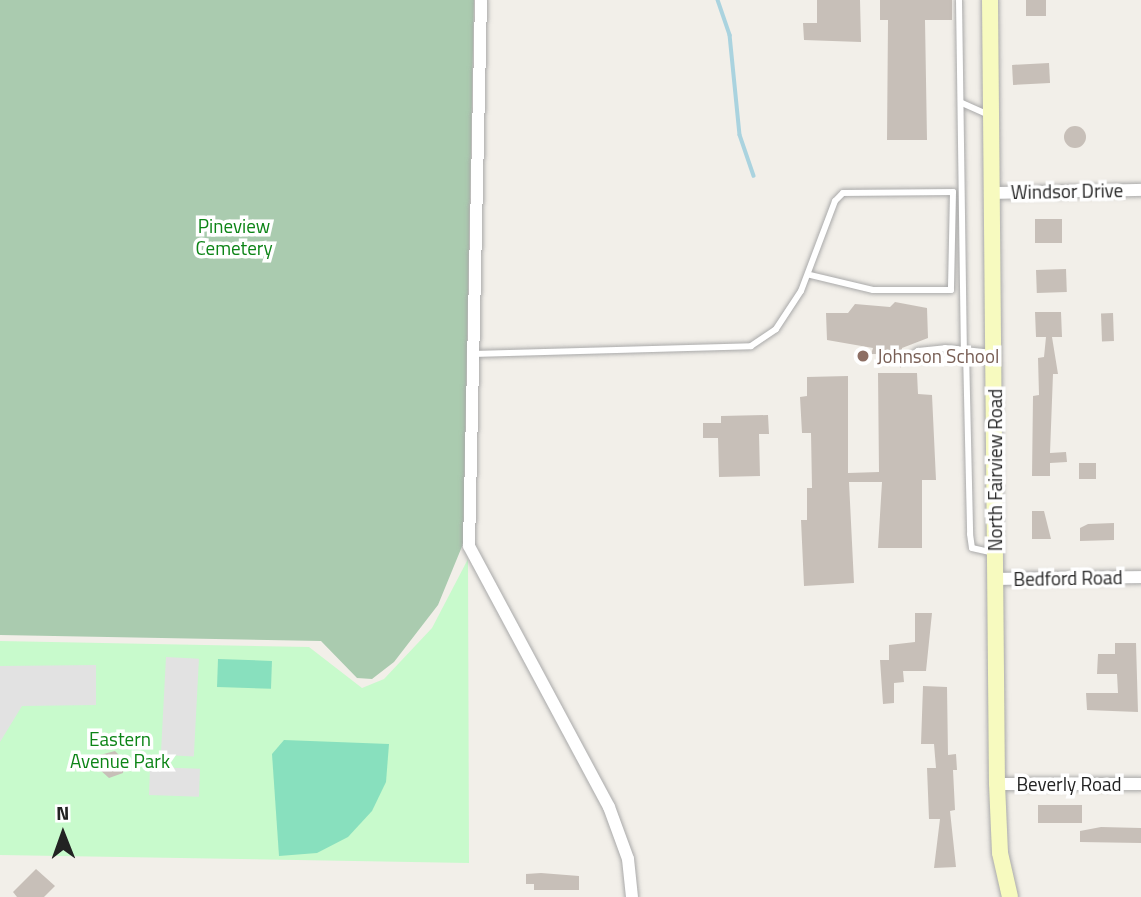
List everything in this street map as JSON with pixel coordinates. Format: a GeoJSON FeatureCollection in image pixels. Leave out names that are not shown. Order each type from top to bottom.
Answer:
{"type":"FeatureCollection","features":[{"type":"Feature","properties":{"kind":"main road","name":"North Fairview Road"},"geometry":{"type":"LineString","coordinates":[[990,0],[994,192],[997,784],[1000,853],[1010,897]]}},
{"type":"Feature","properties":{"kind":"street"},"geometry":{"type":"LineString","coordinates":[[481,0],[469,546],[608,807],[628,859],[632,897]]}},
{"type":"Feature","properties":{"kind":"street","name":"Windsor Drive"},"geometry":{"type":"LineString","coordinates":[[994,192],[1141,190]]}},
{"type":"Feature","properties":{"kind":"street","name":"Bedford Road"},"geometry":{"type":"LineString","coordinates":[[996,579],[1141,577]]}},
{"type":"Feature","properties":{"kind":"street","name":"Beverly Road"},"geometry":{"type":"LineString","coordinates":[[997,784],[1141,783]]}},
{"type":"Feature","properties":{"kind":"lane"},"geometry":{"type":"LineString","coordinates":[[959,0],[970,534],[972,548],[996,554]]}},
{"type":"Feature","properties":{"kind":"lane"},"geometry":{"type":"LineString","coordinates":[[962,103],[992,116]]}},
{"type":"Feature","properties":{"kind":"lane"},"geometry":{"type":"LineString","coordinates":[[473,354],[751,346],[776,329],[810,275],[835,201],[843,193],[953,192],[951,290],[873,290],[810,275]]}},
{"type":"Feature","properties":{"kind":"lane"},"geometry":{"type":"LineString","coordinates":[[908,359],[918,351],[995,353]]}},
{"type":"Feature","properties":{"kind":"green space","name":"Pineview Cemetery"},"geometry":{"type":"Polygon","coordinates":[[[0,0],[474,0],[463,544],[438,605],[394,662],[372,679],[357,678],[321,641],[0,635],[0,0]]]}},
{"type":"Feature","properties":{"kind":"green space","name":"Eastern Avenue Park"},"geometry":{"type":"Polygon","coordinates":[[[468,559],[469,863],[0,855],[0,641],[309,647],[362,688],[384,679],[432,628],[468,559]]]}},
{"type":"Feature","properties":{"kind":"green space"},"geometry":{"type":"Polygon","coordinates":[[[218,659],[272,661],[271,689],[217,687],[218,659]]]}},
{"type":"Feature","properties":{"kind":"green space"},"geometry":{"type":"Polygon","coordinates":[[[284,740],[389,744],[386,782],[372,811],[348,837],[317,853],[279,856],[272,754],[284,740]]]}},
{"type":"Feature","properties":{"kind":"shaded area"},"geometry":{"type":"Polygon","coordinates":[[[166,657],[199,659],[194,757],[161,755],[166,657]]]}},
{"type":"Feature","properties":{"kind":"shaded area"},"geometry":{"type":"Polygon","coordinates":[[[96,665],[96,705],[22,706],[0,742],[0,666],[96,665]]]}},
{"type":"Feature","properties":{"kind":"shaded area"},"geometry":{"type":"Polygon","coordinates":[[[150,767],[200,769],[199,797],[149,795],[150,767]]]}},
{"type":"Feature","properties":{"kind":"building"},"geometry":{"type":"Polygon","coordinates":[[[817,0],[860,0],[861,42],[804,40],[803,23],[817,23],[817,0]]]}},
{"type":"Feature","properties":{"kind":"building"},"geometry":{"type":"Polygon","coordinates":[[[880,0],[952,0],[952,20],[925,20],[927,140],[887,140],[888,20],[880,20],[880,0]]]}},
{"type":"Feature","properties":{"kind":"building"},"geometry":{"type":"Polygon","coordinates":[[[1026,0],[1046,0],[1046,16],[1026,16],[1026,0]]]}},
{"type":"Feature","properties":{"kind":"building"},"geometry":{"type":"Polygon","coordinates":[[[1049,63],[1050,83],[1013,85],[1012,65],[1049,63]]]}},
{"type":"Feature","properties":{"kind":"building"},"geometry":{"type":"Polygon","coordinates":[[[1075,126],[1083,129],[1086,137],[1083,145],[1075,148],[1067,145],[1064,137],[1067,129],[1075,126]]]}},
{"type":"Feature","properties":{"kind":"building"},"geometry":{"type":"Polygon","coordinates":[[[1035,219],[1062,219],[1062,243],[1035,243],[1035,219]]]}},
{"type":"Feature","properties":{"kind":"building"},"geometry":{"type":"Polygon","coordinates":[[[1066,269],[1067,292],[1037,293],[1036,270],[1066,269]]]}},
{"type":"Feature","properties":{"kind":"building"},"geometry":{"type":"Polygon","coordinates":[[[895,302],[927,308],[928,338],[902,348],[901,368],[890,354],[871,354],[873,348],[827,340],[826,313],[848,313],[855,304],[890,307],[895,302]]]}},
{"type":"Feature","properties":{"kind":"building"},"geometry":{"type":"Polygon","coordinates":[[[1035,312],[1061,312],[1062,337],[1052,337],[1058,374],[1053,374],[1050,453],[1066,452],[1067,462],[1050,463],[1050,476],[1032,476],[1033,396],[1039,395],[1038,358],[1044,357],[1046,337],[1036,337],[1035,312]]]}},
{"type":"Feature","properties":{"kind":"building"},"geometry":{"type":"Polygon","coordinates":[[[1101,313],[1113,313],[1114,341],[1102,341],[1101,313]]]}},
{"type":"Feature","properties":{"kind":"building"},"geometry":{"type":"Polygon","coordinates":[[[878,373],[917,373],[918,394],[932,395],[936,480],[922,480],[922,548],[878,548],[882,482],[849,482],[854,583],[804,586],[801,520],[807,520],[807,488],[812,488],[811,433],[802,433],[800,397],[807,396],[807,377],[848,376],[848,473],[879,472],[878,373]]]}},
{"type":"Feature","properties":{"kind":"building"},"geometry":{"type":"Polygon","coordinates":[[[768,415],[769,434],[759,434],[760,476],[719,477],[718,438],[703,438],[703,423],[721,423],[721,416],[768,415]]]}},
{"type":"Feature","properties":{"kind":"building"},"geometry":{"type":"Polygon","coordinates":[[[1079,463],[1096,463],[1096,479],[1079,479],[1079,463]]]}},
{"type":"Feature","properties":{"kind":"building"},"geometry":{"type":"Polygon","coordinates":[[[1032,511],[1044,511],[1051,539],[1032,539],[1032,511]]]}},
{"type":"Feature","properties":{"kind":"building"},"geometry":{"type":"Polygon","coordinates":[[[1114,523],[1114,540],[1080,541],[1080,528],[1088,524],[1114,523]]]}},
{"type":"Feature","properties":{"kind":"building"},"geometry":{"type":"Polygon","coordinates":[[[915,613],[932,613],[926,671],[903,671],[904,682],[894,683],[894,703],[883,704],[880,660],[889,660],[889,645],[915,642],[915,613]]]}},
{"type":"Feature","properties":{"kind":"building"},"geometry":{"type":"Polygon","coordinates":[[[1115,643],[1136,643],[1138,712],[1087,710],[1086,693],[1118,693],[1117,674],[1097,674],[1098,654],[1115,654],[1115,643]]]}},
{"type":"Feature","properties":{"kind":"building"},"geometry":{"type":"Polygon","coordinates":[[[923,686],[947,687],[948,755],[956,754],[957,770],[953,770],[955,810],[950,811],[956,867],[934,868],[940,819],[929,819],[927,768],[936,768],[934,744],[921,744],[923,686]]]}},
{"type":"Feature","properties":{"kind":"building"},"geometry":{"type":"Polygon","coordinates":[[[115,751],[124,760],[123,773],[109,778],[99,769],[100,755],[115,751]]]}},
{"type":"Feature","properties":{"kind":"building"},"geometry":{"type":"Polygon","coordinates":[[[1038,805],[1082,805],[1082,823],[1038,823],[1038,805]]]}},
{"type":"Feature","properties":{"kind":"building"},"geometry":{"type":"Polygon","coordinates":[[[1101,827],[1141,828],[1141,843],[1080,842],[1080,831],[1101,827]]]}},
{"type":"Feature","properties":{"kind":"building"},"geometry":{"type":"Polygon","coordinates":[[[36,869],[55,886],[44,897],[17,897],[13,892],[36,869]]]}},
{"type":"Feature","properties":{"kind":"building"},"geometry":{"type":"Polygon","coordinates":[[[526,874],[579,876],[579,890],[534,890],[534,884],[526,884],[526,874]]]}},
{"type":"Feature","properties":{"kind":"waterway"},"geometry":{"type":"LineString","coordinates":[[718,0],[730,35],[740,135],[754,176]]}},
{"type":"Feature","properties":{"kind":"place","name":"Johnson School"},"geometry":{"type":"Point","coordinates":[863,356]}}]}
